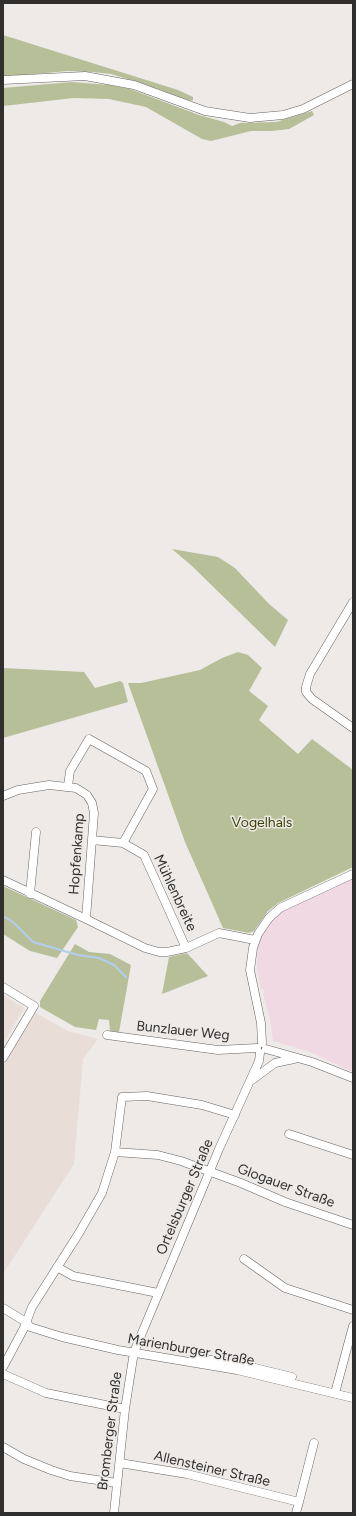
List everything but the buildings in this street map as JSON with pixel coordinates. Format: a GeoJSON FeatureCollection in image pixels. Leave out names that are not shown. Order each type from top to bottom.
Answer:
{"type":"FeatureCollection","features":[{"type":"Feature","properties":{"kind":"street"},"geometry":{"type":"LineString","coordinates":[[3,80],[86,76],[134,85],[205,111],[250,118],[283,115],[302,109],[353,84]]}},
{"type":"Feature","properties":{"kind":"street"},"geometry":{"type":"LineString","coordinates":[[353,602],[310,674],[306,692],[316,704],[353,728]]}},
{"type":"Feature","properties":{"kind":"street"},"geometry":{"type":"LineString","coordinates":[[68,786],[70,771],[89,739],[146,771],[153,789],[123,843]]}},
{"type":"Feature","properties":{"kind":"street","name":"Hopfenkamp"},"geometry":{"type":"LineString","coordinates":[[3,796],[33,787],[50,785],[68,786],[84,792],[92,803],[94,813],[86,919],[3,880]]}},
{"type":"Feature","properties":{"kind":"street"},"geometry":{"type":"LineString","coordinates":[[30,894],[36,832]]}},
{"type":"Feature","properties":{"kind":"street","name":"Mühlenbreite"},"geometry":{"type":"LineString","coordinates":[[92,840],[123,843],[144,855],[186,948]]}},
{"type":"Feature","properties":{"kind":"street"},"geometry":{"type":"LineString","coordinates":[[86,919],[152,950],[167,952],[186,948],[219,933],[255,940],[269,918],[280,908],[353,874]]}},
{"type":"Feature","properties":{"kind":"street","name":"Ortelsburger Straße"},"geometry":{"type":"LineString","coordinates":[[134,1350],[209,1172],[259,1061],[261,1048],[261,1023],[250,970],[255,940]]}},
{"type":"Feature","properties":{"kind":"street"},"geometry":{"type":"LineString","coordinates":[[3,987],[34,1006],[3,1058]]}},
{"type":"Feature","properties":{"kind":"street","name":"Bunzlauer Weg"},"geometry":{"type":"LineString","coordinates":[[107,1035],[218,1050],[261,1048],[298,1058],[353,1078]]}},
{"type":"Feature","properties":{"kind":"street"},"geometry":{"type":"LineString","coordinates":[[249,1084],[260,1073],[275,1062],[298,1058]]}},
{"type":"Feature","properties":{"kind":"street"},"geometry":{"type":"LineString","coordinates":[[3,1367],[32,1307],[98,1200],[107,1180],[115,1152],[122,1097],[146,1096],[202,1106],[235,1115]]}},
{"type":"Feature","properties":{"kind":"street"},"geometry":{"type":"LineString","coordinates":[[289,1134],[353,1155]]}},
{"type":"Feature","properties":{"kind":"street","name":"Glogauer Straße"},"geometry":{"type":"LineString","coordinates":[[115,1152],[158,1155],[181,1161],[241,1182],[285,1202],[353,1225]]}},
{"type":"Feature","properties":{"kind":"street"},"geometry":{"type":"LineString","coordinates":[[244,1259],[285,1288],[353,1310]]}},
{"type":"Feature","properties":{"kind":"street"},"geometry":{"type":"LineString","coordinates":[[57,1267],[73,1276],[158,1292]]}},
{"type":"Feature","properties":{"kind":"street","name":"Marienburger Straße"},"geometry":{"type":"LineString","coordinates":[[3,1308],[30,1326],[43,1332],[134,1350],[251,1367],[335,1390],[353,1398]]}},
{"type":"Feature","properties":{"kind":"street"},"geometry":{"type":"LineString","coordinates":[[335,1390],[353,1326]]}},
{"type":"Feature","properties":{"kind":"street","name":"Bromberger Straße"},"geometry":{"type":"LineString","coordinates":[[114,1513],[125,1409],[134,1350]]}},
{"type":"Feature","properties":{"kind":"street"},"geometry":{"type":"LineString","coordinates":[[3,1374],[46,1393],[125,1409]]}},
{"type":"Feature","properties":{"kind":"street","name":"Marienburger Straße"},"geometry":{"type":"LineString","coordinates":[[335,1390],[353,1392]]}},
{"type":"Feature","properties":{"kind":"street"},"geometry":{"type":"LineString","coordinates":[[296,1513],[314,1443]]}},
{"type":"Feature","properties":{"kind":"street"},"geometry":{"type":"LineString","coordinates":[[3,1447],[24,1459],[50,1470],[70,1476],[117,1483]]}},
{"type":"Feature","properties":{"kind":"street","name":"Allensteiner Straße"},"geometry":{"type":"LineString","coordinates":[[120,1464],[187,1474],[299,1502]]}},
{"type":"Feature","properties":{"kind":"shaded area"},"geometry":{"type":"Polygon","coordinates":[[[353,876],[353,1072],[310,1052],[273,1041],[270,1019],[257,969],[257,943],[266,927],[284,908],[353,876]]]}},
{"type":"Feature","properties":{"kind":"shaded area"},"geometry":{"type":"Polygon","coordinates":[[[3,995],[24,1008],[3,1044],[3,995]]]}},
{"type":"Feature","properties":{"kind":"shaded area"},"geometry":{"type":"Polygon","coordinates":[[[34,1012],[68,1031],[98,1039],[83,1059],[74,1164],[3,1274],[3,1064],[34,1012]]]}},
{"type":"Feature","properties":{"kind":"green space"},"geometry":{"type":"Polygon","coordinates":[[[3,35],[178,90],[193,97],[193,100],[190,101],[144,84],[111,74],[67,71],[3,77],[3,35]]]}},
{"type":"Feature","properties":{"kind":"green space"},"geometry":{"type":"Polygon","coordinates":[[[72,82],[109,85],[130,89],[232,126],[240,123],[276,122],[312,111],[314,115],[289,129],[251,131],[211,141],[202,139],[146,107],[109,99],[74,98],[3,106],[3,88],[72,82]]]}},
{"type":"Feature","properties":{"kind":"green space"},"geometry":{"type":"Polygon","coordinates":[[[172,549],[218,557],[235,568],[269,604],[288,620],[275,647],[192,566],[172,549]]]}},
{"type":"Feature","properties":{"kind":"green space","name":"Vogelhals"},"geometry":{"type":"Polygon","coordinates":[[[238,652],[248,655],[262,668],[249,691],[268,706],[259,720],[298,754],[312,739],[353,770],[353,867],[278,903],[268,911],[254,931],[249,933],[223,928],[185,842],[128,683],[141,683],[200,670],[222,658],[238,652]]]}},
{"type":"Feature","properties":{"kind":"green space"},"geometry":{"type":"Polygon","coordinates":[[[3,668],[84,672],[95,688],[120,681],[123,683],[128,702],[3,738],[3,668]]]}},
{"type":"Feature","properties":{"kind":"green space"},"geometry":{"type":"Polygon","coordinates":[[[3,886],[76,920],[78,927],[57,958],[30,951],[3,934],[3,886]]]}},
{"type":"Feature","properties":{"kind":"green space"},"geometry":{"type":"Polygon","coordinates":[[[75,944],[89,952],[110,954],[131,965],[119,1032],[110,1031],[109,1020],[99,1019],[96,1030],[75,1027],[40,1007],[40,1001],[75,944]]]}},
{"type":"Feature","properties":{"kind":"green space"},"geometry":{"type":"Polygon","coordinates":[[[187,953],[208,976],[162,994],[169,957],[187,953]]]}},
{"type":"Feature","properties":{"kind":"waterway"},"geometry":{"type":"LineString","coordinates":[[3,916],[13,922],[33,942],[78,955],[99,958],[114,965],[126,977]]}}]}
